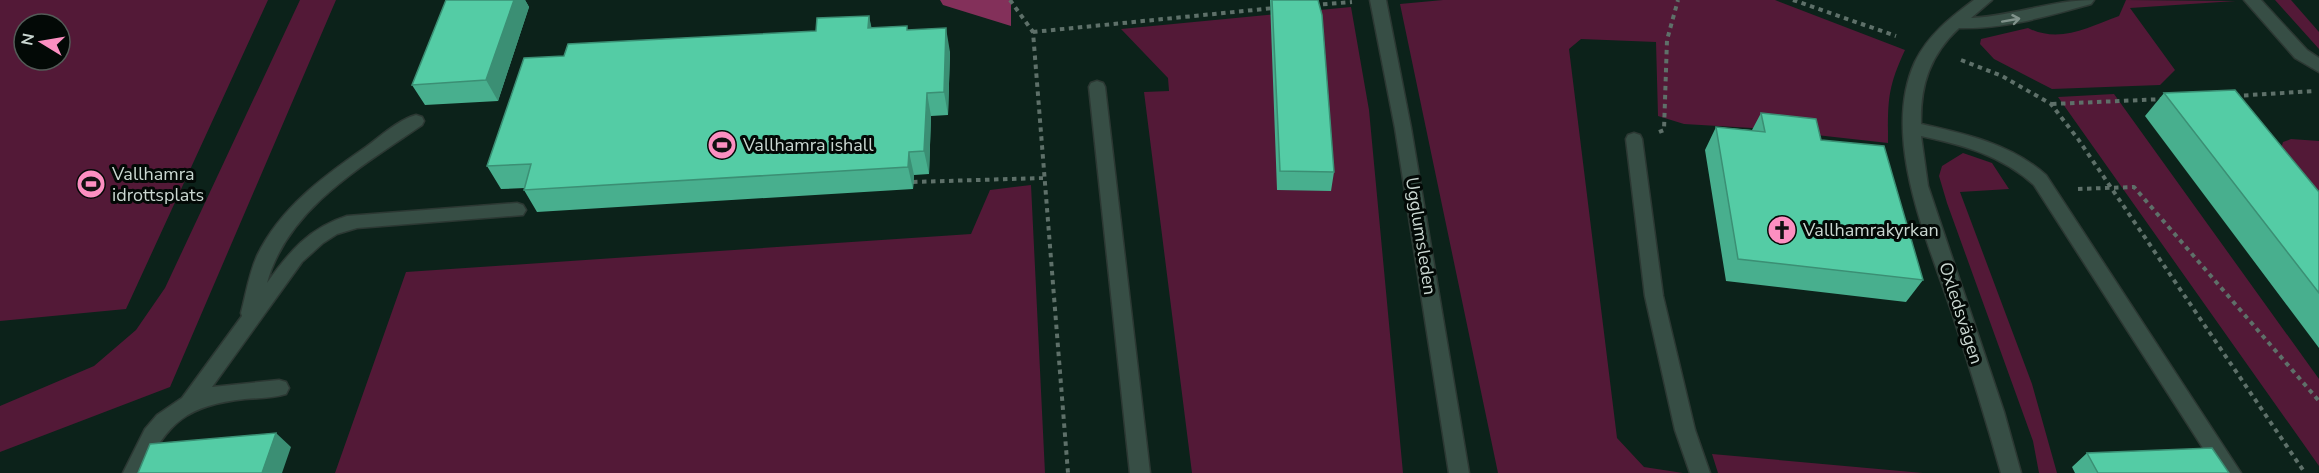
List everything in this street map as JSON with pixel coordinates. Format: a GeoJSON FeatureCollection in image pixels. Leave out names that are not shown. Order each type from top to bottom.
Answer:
{"type":"FeatureCollection","features":[{"type":"Feature","properties":{"kind":"street","name":"Ugglumsleden"},"geometry":{"type":"LineString","coordinates":[[1378,0],[1403,128],[1459,473]]}},
{"type":"Feature","properties":{"kind":"street","name":"Oxledsvägen"},"geometry":{"type":"LineString","coordinates":[[1984,0],[1953,23],[1931,48],[1921,68],[1914,99],[1913,156],[1919,186],[1994,412],[2011,473]]}},
{"type":"Feature","properties":{"kind":"street"},"geometry":{"type":"LineString","coordinates":[[1953,23],[1980,24],[2014,20],[2086,0]]}},
{"type":"Feature","properties":{"kind":"street"},"geometry":{"type":"LineString","coordinates":[[2252,0],[2301,54],[2319,66]]}},
{"type":"Feature","properties":{"kind":"street"},"geometry":{"type":"LineString","coordinates":[[1097,87],[1140,473]]}},
{"type":"Feature","properties":{"kind":"street"},"geometry":{"type":"LineString","coordinates":[[244,330],[267,256],[288,223],[354,164],[416,121]]}},
{"type":"Feature","properties":{"kind":"street"},"geometry":{"type":"LineString","coordinates":[[1912,128],[1958,138],[1999,152],[2029,168],[2047,191],[2231,473]]}},
{"type":"Feature","properties":{"kind":"street"},"geometry":{"type":"LineString","coordinates":[[1634,139],[1654,296],[1685,430],[1700,473]]}},
{"type":"Feature","properties":{"kind":"street"},"geometry":{"type":"LineString","coordinates":[[190,402],[296,256],[317,236],[336,224],[357,220],[517,210]]}},
{"type":"Feature","properties":{"kind":"street"},"geometry":{"type":"LineString","coordinates":[[133,473],[151,436],[167,417],[190,402],[220,392],[279,388]]}},
{"type":"Feature","properties":{"kind":"path"},"geometry":{"type":"LineString","coordinates":[[1010,0],[1033,32],[1068,473]]}},
{"type":"Feature","properties":{"kind":"path"},"geometry":{"type":"LineString","coordinates":[[1634,139],[1664,130],[1668,40],[1678,0]]}},
{"type":"Feature","properties":{"kind":"path"},"geometry":{"type":"LineString","coordinates":[[1793,0],[1896,36]]}},
{"type":"Feature","properties":{"kind":"path"},"geometry":{"type":"LineString","coordinates":[[1306,6],[1354,2]]}},
{"type":"Feature","properties":{"kind":"path"},"geometry":{"type":"LineString","coordinates":[[1033,32],[1282,8]]}},
{"type":"Feature","properties":{"kind":"path"},"geometry":{"type":"LineString","coordinates":[[1961,60],[2002,76],[2051,104],[2078,139],[2305,473]]}},
{"type":"Feature","properties":{"kind":"path"},"geometry":{"type":"LineString","coordinates":[[2235,105],[2228,96],[2319,91]]}},
{"type":"Feature","properties":{"kind":"path"},"geometry":{"type":"LineString","coordinates":[[2051,104],[2169,99]]}},
{"type":"Feature","properties":{"kind":"path"},"geometry":{"type":"LineString","coordinates":[[913,182],[1043,178]]}},
{"type":"Feature","properties":{"kind":"path"},"geometry":{"type":"LineString","coordinates":[[2047,191],[2134,187],[2319,401]]}},
{"type":"Feature","properties":{"kind":"shaded area","name":"Vallhamra idrottsplats"},"geometry":{"type":"Polygon","coordinates":[[[0,0],[268,0],[126,309],[0,321],[0,0]]]}},
{"type":"Feature","properties":{"kind":"shaded area"},"geometry":{"type":"Polygon","coordinates":[[[300,0],[336,0],[170,387],[0,452],[0,406],[94,366],[136,330],[165,288],[300,0]]]}},
{"type":"Feature","properties":{"kind":"shaded area"},"geometry":{"type":"Polygon","coordinates":[[[940,0],[1011,0],[1011,26],[943,5],[940,0]]]}},
{"type":"Feature","properties":{"kind":"shaded area"},"geometry":{"type":"Polygon","coordinates":[[[1443,0],[1775,0],[1905,50],[1890,95],[1888,143],[1752,128],[1684,124],[1658,116],[1656,42],[1581,39],[1569,49],[1617,438],[1644,467],[1683,473],[1498,473],[1400,4],[1443,0]]]}},
{"type":"Feature","properties":{"kind":"shaded area"},"geometry":{"type":"Polygon","coordinates":[[[2126,0],[2236,1],[2130,8],[2175,70],[2160,85],[2052,89],[1994,59],[1980,44],[1981,39],[2028,28],[2040,33],[2051,34],[2085,29],[2119,16],[2126,0]]]}},
{"type":"Feature","properties":{"kind":"shaded area"},"geometry":{"type":"Polygon","coordinates":[[[2275,0],[2291,0],[2319,32],[2319,49],[2275,0]]]}},
{"type":"Feature","properties":{"kind":"shaded area"},"geometry":{"type":"Polygon","coordinates":[[[1351,7],[1369,110],[1403,473],[1192,473],[1144,92],[1169,91],[1168,78],[1121,29],[1351,7]]]}},
{"type":"Feature","properties":{"kind":"shaded area"},"geometry":{"type":"Polygon","coordinates":[[[2114,94],[2319,379],[2319,466],[2058,97],[2114,94]]]}},
{"type":"Feature","properties":{"kind":"shaded area"},"geometry":{"type":"Polygon","coordinates":[[[2291,139],[2319,141],[2319,210],[2280,152],[2283,142],[2291,139]]]}},
{"type":"Feature","properties":{"kind":"shaded area"},"geometry":{"type":"Polygon","coordinates":[[[1963,153],[1992,163],[2009,189],[1960,192],[2032,384],[2057,473],[2039,473],[2033,441],[1939,176],[1942,166],[1963,153]]]}},
{"type":"Feature","properties":{"kind":"shaded area"},"geometry":{"type":"Polygon","coordinates":[[[1031,185],[1045,473],[335,473],[406,272],[971,234],[990,190],[1031,185]]]}},
{"type":"Feature","properties":{"kind":"shaded area"},"geometry":{"type":"Polygon","coordinates":[[[1712,454],[1923,473],[1718,473],[1712,454]]]}},
{"type":"Feature","properties":{"kind":"building"},"geometry":{"type":"Polygon","coordinates":[[[446,0],[514,0],[486,80],[412,85],[446,0]]]}},
{"type":"Feature","properties":{"kind":"building"},"geometry":{"type":"Polygon","coordinates":[[[1272,0],[1318,0],[1322,15],[1334,172],[1280,171],[1272,0]]]}},
{"type":"Feature","properties":{"kind":"building","name":"Vallhamra ishall"},"geometry":{"type":"Polygon","coordinates":[[[869,16],[868,28],[907,26],[907,30],[946,28],[944,92],[927,93],[924,151],[909,152],[908,167],[524,190],[531,164],[487,166],[524,58],[564,56],[568,44],[816,31],[817,18],[869,16]]]}},
{"type":"Feature","properties":{"kind":"building"},"geometry":{"type":"Polygon","coordinates":[[[2235,90],[2319,192],[2319,293],[2164,93],[2235,90]]]}},
{"type":"Feature","properties":{"kind":"building","name":"Vallhamrakyrkan"},"geometry":{"type":"Polygon","coordinates":[[[1761,113],[1816,119],[1821,140],[1884,146],[1923,280],[1738,259],[1716,127],[1765,132],[1761,113]]]}},
{"type":"Feature","properties":{"kind":"building"},"geometry":{"type":"Polygon","coordinates":[[[276,433],[262,473],[138,473],[150,444],[276,433]]]}},
{"type":"Feature","properties":{"kind":"building"},"geometry":{"type":"Polygon","coordinates":[[[2212,448],[2229,473],[2098,473],[2087,453],[2212,448]]]}},
{"type":"Feature","properties":{"kind":"place","name":"Vallhamra ishall"},"geometry":{"type":"Point","coordinates":[722,145]}},
{"type":"Feature","properties":{"kind":"place","name":"Vallhamra idrottsplats"},"geometry":{"type":"Point","coordinates":[91,184]}},
{"type":"Feature","properties":{"kind":"place","name":"Vallhamrakyrkan"},"geometry":{"type":"Point","coordinates":[1782,230]}}]}
